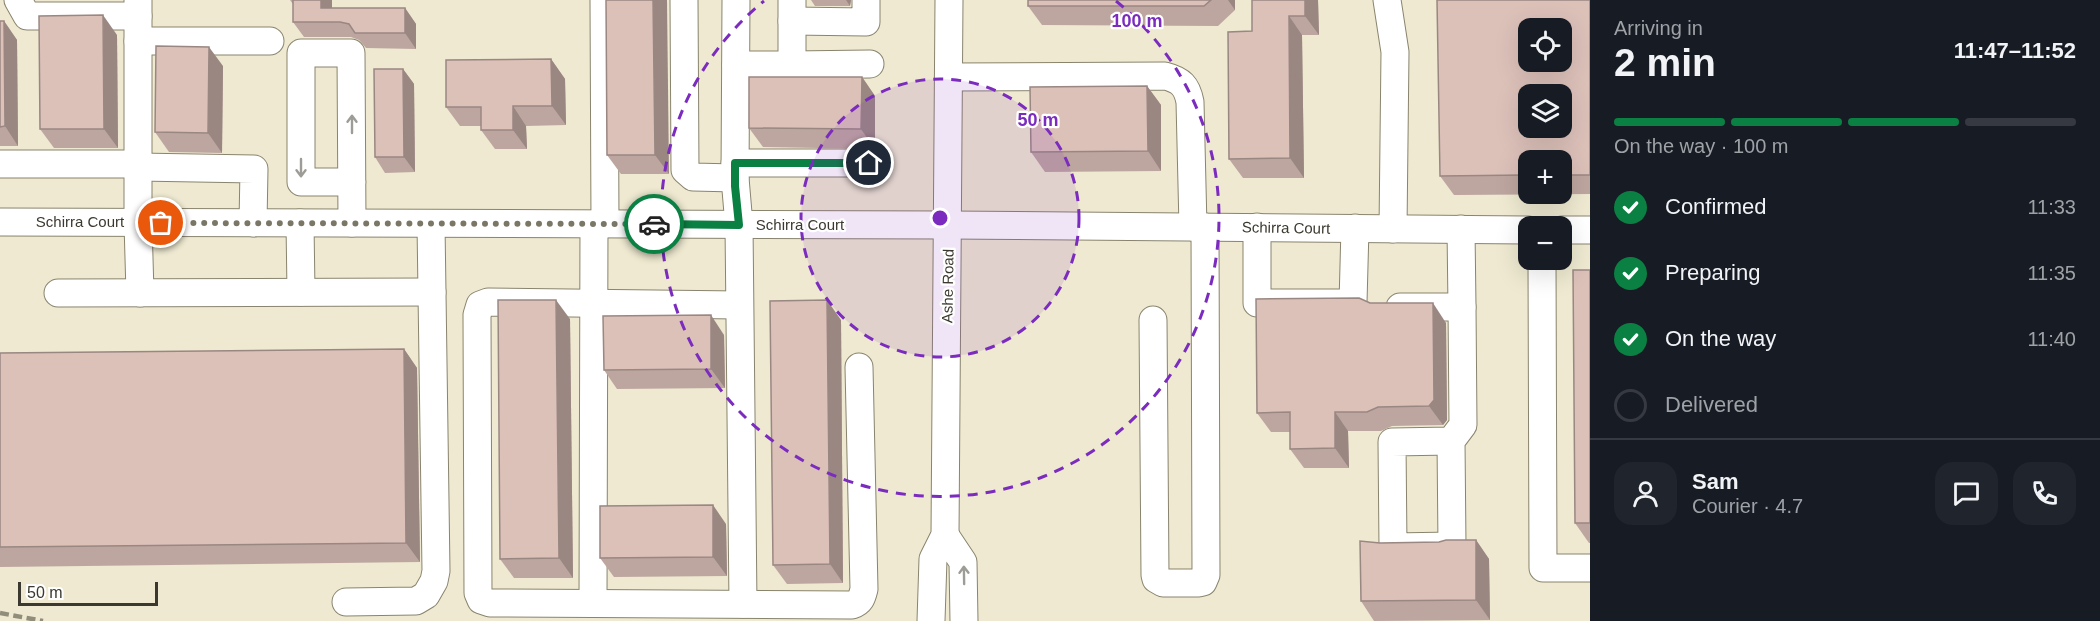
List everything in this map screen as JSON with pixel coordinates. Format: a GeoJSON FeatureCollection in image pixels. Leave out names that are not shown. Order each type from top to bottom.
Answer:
{"type":"FeatureCollection","features":[{"type":"Feature","properties":{"kind":"street"},"geometry":{"type":"LineString","coordinates":[[18,0],[27,16],[138,19],[270,41]]}},
{"type":"Feature","properties":{"kind":"street"},"geometry":{"type":"LineString","coordinates":[[593,603],[594,303],[599,224],[604,0]]}},
{"type":"Feature","properties":{"kind":"street"},"geometry":{"type":"LineString","coordinates":[[684,0],[685,170],[693,177],[735,170],[869,163]]}},
{"type":"Feature","properties":{"kind":"street"},"geometry":{"type":"LineString","coordinates":[[736,0],[735,170],[739,225],[743,604]]}},
{"type":"Feature","properties":{"kind":"street"},"geometry":{"type":"LineString","coordinates":[[792,65],[792,11],[866,22],[866,0]]}},
{"type":"Feature","properties":{"kind":"street","name":"Ashe Road"},"geometry":{"type":"LineString","coordinates":[[932,621],[933,559],[945,535],[949,0]]}},
{"type":"Feature","properties":{"kind":"street"},"geometry":{"type":"LineString","coordinates":[[1388,0],[1395,52],[1394,228]]}},
{"type":"Feature","properties":{"kind":"street"},"geometry":{"type":"LineString","coordinates":[[138,19],[140,293]]}},
{"type":"Feature","properties":{"kind":"street"},"geometry":{"type":"LineString","coordinates":[[352,182],[301,182],[301,53],[351,53],[352,182],[352,223]]}},
{"type":"Feature","properties":{"kind":"street"},"geometry":{"type":"LineString","coordinates":[[736,65],[870,64]]}},
{"type":"Feature","properties":{"kind":"street"},"geometry":{"type":"LineString","coordinates":[[949,77],[1165,76],[1178,80],[1187,88],[1199,227],[1206,575],[1203,582],[1163,583],[1156,579],[1155,575],[1153,320]]}},
{"type":"Feature","properties":{"kind":"street"},"geometry":{"type":"LineString","coordinates":[[0,164],[254,169],[253,223]]}},
{"type":"Feature","properties":{"kind":"street","name":"Schirra Court"},"geometry":{"type":"LineString","coordinates":[[0,222],[948,225],[1518,230]]}},
{"type":"Feature","properties":{"kind":"street"},"geometry":{"type":"LineString","coordinates":[[300,223],[301,292]]}},
{"type":"Feature","properties":{"kind":"street"},"geometry":{"type":"LineString","coordinates":[[346,602],[416,601],[426,595],[434,581],[437,557],[431,224]]}},
{"type":"Feature","properties":{"kind":"street"},"geometry":{"type":"LineString","coordinates":[[1257,227],[1257,303],[1353,303],[1355,228]]}},
{"type":"Feature","properties":{"kind":"street"},"geometry":{"type":"LineString","coordinates":[[1451,441],[1463,425],[1461,229]]}},
{"type":"Feature","properties":{"kind":"street"},"geometry":{"type":"LineString","coordinates":[[1572,230],[1590,230]]}},
{"type":"Feature","properties":{"kind":"street"},"geometry":{"type":"LineString","coordinates":[[1542,270],[1543,568],[1590,568]]}},
{"type":"Feature","properties":{"kind":"street"},"geometry":{"type":"LineString","coordinates":[[58,293],[432,292]]}},
{"type":"Feature","properties":{"kind":"street"},"geometry":{"type":"LineString","coordinates":[[739,305],[488,302],[480,306],[477,315],[478,597],[485,603],[852,605],[858,603],[862,597],[864,578],[859,367]]}},
{"type":"Feature","properties":{"kind":"street"},"geometry":{"type":"LineString","coordinates":[[1384,307],[1462,307]]}},
{"type":"Feature","properties":{"kind":"street"},"geometry":{"type":"LineString","coordinates":[[945,535],[963,562],[964,621]]}},
{"type":"Feature","properties":{"kind":"building"},"geometry":{"type":"Polygon","coordinates":[[[293,0],[321,0],[321,8],[405,8],[405,33],[355,33],[349,24],[340,22],[293,22],[293,0]]]}},
{"type":"Feature","properties":{"kind":"building"},"geometry":{"type":"Polygon","coordinates":[[[606,0],[653,0],[655,155],[607,155],[606,0]]]}},
{"type":"Feature","properties":{"kind":"building"},"geometry":{"type":"Polygon","coordinates":[[[1028,0],[1211,0],[1204,6],[1028,6],[1028,0]]]}},
{"type":"Feature","properties":{"kind":"building"},"geometry":{"type":"Polygon","coordinates":[[[1252,0],[1305,0],[1305,16],[1289,16],[1290,158],[1229,159],[1228,32],[1252,31],[1252,0]]]}},
{"type":"Feature","properties":{"kind":"building"},"geometry":{"type":"Polygon","coordinates":[[[1437,0],[1590,0],[1590,175],[1572,175],[1572,150],[1518,150],[1518,175],[1440,176],[1437,0]]]}},
{"type":"Feature","properties":{"kind":"building"},"geometry":{"type":"Polygon","coordinates":[[[103,15],[104,129],[40,129],[39,16],[103,15]]]}},
{"type":"Feature","properties":{"kind":"building"},"geometry":{"type":"Polygon","coordinates":[[[0,21],[4,21],[5,126],[0,127],[0,21]]]}},
{"type":"Feature","properties":{"kind":"building"},"geometry":{"type":"Polygon","coordinates":[[[156,46],[209,47],[208,133],[155,132],[156,46]]]}},
{"type":"Feature","properties":{"kind":"building"},"geometry":{"type":"Polygon","coordinates":[[[551,59],[552,106],[513,106],[513,130],[481,130],[481,107],[446,107],[446,60],[551,59]]]}},
{"type":"Feature","properties":{"kind":"building"},"geometry":{"type":"Polygon","coordinates":[[[374,69],[403,69],[404,157],[375,157],[374,69]]]}},
{"type":"Feature","properties":{"kind":"building"},"geometry":{"type":"Polygon","coordinates":[[[749,77],[862,77],[861,129],[749,128],[749,77]]]}},
{"type":"Feature","properties":{"kind":"building"},"geometry":{"type":"Polygon","coordinates":[[[1147,86],[1148,151],[1031,152],[1030,87],[1147,86]]]}},
{"type":"Feature","properties":{"kind":"building"},"geometry":{"type":"Polygon","coordinates":[[[1573,270],[1590,270],[1590,523],[1575,523],[1573,270]]]}},
{"type":"Feature","properties":{"kind":"building"},"geometry":{"type":"Polygon","coordinates":[[[1359,298],[1370,303],[1433,303],[1434,400],[1429,406],[1378,407],[1367,412],[1335,412],[1335,448],[1290,449],[1290,412],[1257,413],[1256,299],[1359,298]]]}},
{"type":"Feature","properties":{"kind":"building"},"geometry":{"type":"Polygon","coordinates":[[[498,300],[556,300],[559,558],[500,559],[498,300]]]}},
{"type":"Feature","properties":{"kind":"building"},"geometry":{"type":"Polygon","coordinates":[[[827,300],[830,564],[773,565],[770,301],[827,300]]]}},
{"type":"Feature","properties":{"kind":"building"},"geometry":{"type":"Polygon","coordinates":[[[711,315],[711,369],[604,370],[603,316],[711,315]]]}},
{"type":"Feature","properties":{"kind":"building"},"geometry":{"type":"Polygon","coordinates":[[[404,349],[406,543],[0,547],[0,353],[404,349]]]}},
{"type":"Feature","properties":{"kind":"building"},"geometry":{"type":"Polygon","coordinates":[[[713,505],[713,557],[600,558],[600,506],[713,505]]]}},
{"type":"Feature","properties":{"kind":"building"},"geometry":{"type":"Polygon","coordinates":[[[1476,540],[1476,600],[1361,601],[1360,541],[1380,543],[1476,540]]]}},
{"type":"Feature","properties":{"kind":"railway"},"geometry":{"type":"LineString","coordinates":[[0,613],[43,621]]}},
{"type":"Feature","properties":{"kind":"way so far"},"geometry":{"type":"LineString","coordinates":[[161,223],[654,224]]}},
{"type":"Feature","properties":{"kind":"route"},"geometry":{"type":"LineString","coordinates":[[654,224],[739,225],[735,163],[869,163]]}}]}
